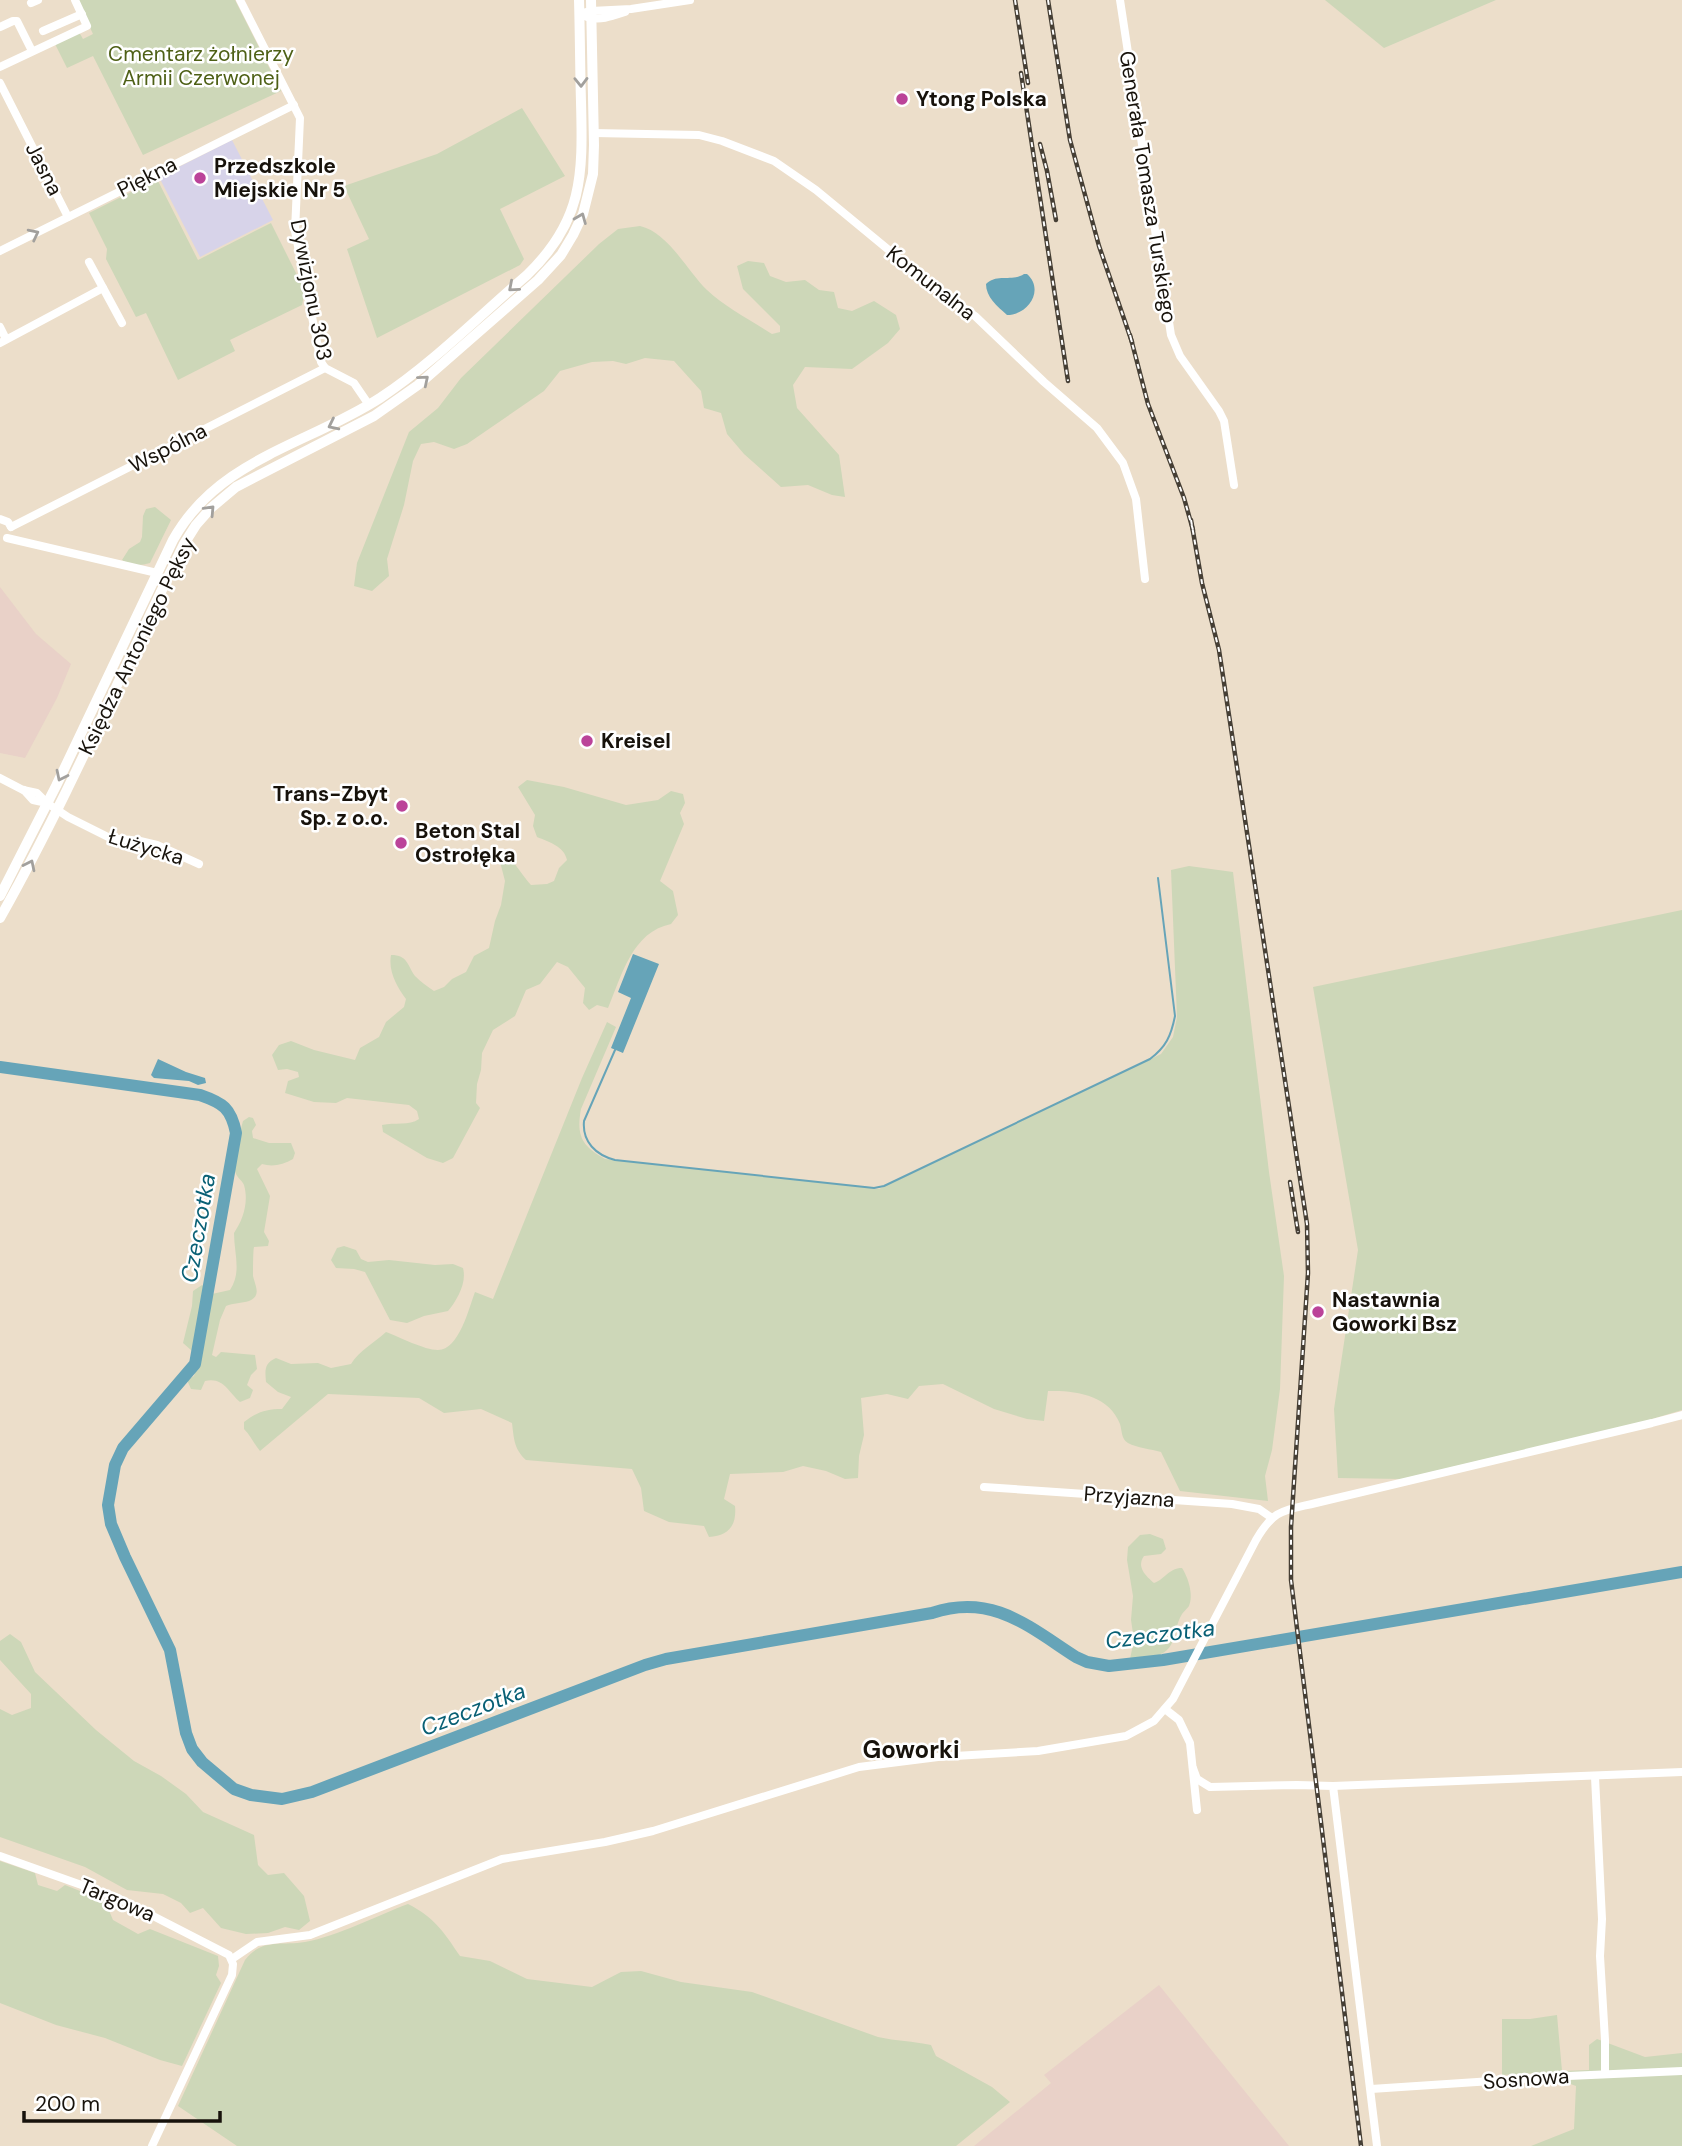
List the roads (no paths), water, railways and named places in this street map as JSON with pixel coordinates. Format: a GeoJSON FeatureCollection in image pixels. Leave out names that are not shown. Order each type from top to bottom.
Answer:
{"type":"FeatureCollection","features":[{"type":"Feature","properties":{"kind":"main road","name":"Księdza Antoniego Pęksy"},"geometry":{"type":"LineString","coordinates":[[0,895],[186,518],[201,501],[241,470],[369,405],[416,372],[527,275],[541,261],[563,230],[578,193],[582,165],[579,0]]}},
{"type":"Feature","properties":{"kind":"main road","name":"Księdza Antoniego Pęksy"},"geometry":{"type":"LineString","coordinates":[[0,918],[57,810],[196,525],[217,502],[246,481],[353,428],[401,398],[538,280],[568,246],[583,214],[593,174],[591,10]]}},
{"type":"Feature","properties":{"kind":"street"},"geometry":{"type":"LineString","coordinates":[[0,67],[88,26],[75,0]]}},
{"type":"Feature","properties":{"kind":"street","name":"Dywizjonu 303"},"geometry":{"type":"LineString","coordinates":[[240,0],[300,118],[295,231],[321,362],[325,368],[354,383],[369,405]]}},
{"type":"Feature","properties":{"kind":"street"},"geometry":{"type":"LineString","coordinates":[[579,14],[591,10],[612,16],[631,9],[690,0]]}},
{"type":"Feature","properties":{"kind":"street","name":"Generała Tomasza Turskiego"},"geometry":{"type":"LineString","coordinates":[[1120,0],[1169,325],[1180,356],[1224,421],[1234,485]]}},
{"type":"Feature","properties":{"kind":"street"},"geometry":{"type":"LineString","coordinates":[[43,31],[82,14]]}},
{"type":"Feature","properties":{"kind":"street"},"geometry":{"type":"LineString","coordinates":[[0,27],[17,21],[32,51]]}},
{"type":"Feature","properties":{"kind":"street","name":"Jasna"},"geometry":{"type":"LineString","coordinates":[[0,83],[68,217]]}},
{"type":"Feature","properties":{"kind":"street","name":"Piękna"},"geometry":{"type":"LineString","coordinates":[[0,251],[294,105]]}},
{"type":"Feature","properties":{"kind":"street","name":"Komunalna"},"geometry":{"type":"LineString","coordinates":[[594,133],[699,135],[774,160],[816,190],[930,284],[975,316],[1097,428],[1122,463],[1136,499],[1145,579]]}},
{"type":"Feature","properties":{"kind":"street"},"geometry":{"type":"LineString","coordinates":[[89,262],[122,323]]}},
{"type":"Feature","properties":{"kind":"street"},"geometry":{"type":"LineString","coordinates":[[0,327],[3,341],[103,288]]}},
{"type":"Feature","properties":{"kind":"street","name":"Wspólna"},"geometry":{"type":"LineString","coordinates":[[11,527],[325,368]]}},
{"type":"Feature","properties":{"kind":"street"},"geometry":{"type":"LineString","coordinates":[[0,519],[8,522],[11,527],[10,533],[3,539]]}},
{"type":"Feature","properties":{"kind":"street"},"geometry":{"type":"LineString","coordinates":[[3,539],[157,573]]}},
{"type":"Feature","properties":{"kind":"street","name":"Łużycka"},"geometry":{"type":"LineString","coordinates":[[0,778],[23,790],[37,793],[71,819],[110,838],[157,845],[199,864]]}},
{"type":"Feature","properties":{"kind":"street"},"geometry":{"type":"LineString","coordinates":[[152,2146],[232,1976],[230,1957],[257,1942],[310,1935],[502,1859],[653,1831],[859,1767],[938,1757],[1038,1751],[1126,1736],[1148,1725],[1173,1699],[1256,1540],[1272,1518],[1280,1512],[1682,1415]]}},
{"type":"Feature","properties":{"kind":"street","name":"Przyjazna"},"geometry":{"type":"LineString","coordinates":[[984,1487],[1231,1504],[1259,1509],[1272,1518]]}},
{"type":"Feature","properties":{"kind":"street"},"geometry":{"type":"LineString","coordinates":[[1166,1709],[1179,1720],[1190,1743],[1197,1810]]}},
{"type":"Feature","properties":{"kind":"street"},"geometry":{"type":"LineString","coordinates":[[1193,1768],[1197,1779],[1210,1787],[1333,1786],[1682,1772]]}},
{"type":"Feature","properties":{"kind":"street"},"geometry":{"type":"LineString","coordinates":[[1595,1777],[1602,1919],[1600,1956],[1605,2074]]}},
{"type":"Feature","properties":{"kind":"street"},"geometry":{"type":"LineString","coordinates":[[1333,1786],[1377,2146]]}},
{"type":"Feature","properties":{"kind":"street","name":"Targowa"},"geometry":{"type":"LineString","coordinates":[[0,1856],[118,1898],[230,1957]]}},
{"type":"Feature","properties":{"kind":"street","name":"Sosnowa"},"geometry":{"type":"LineString","coordinates":[[1371,2089],[1682,2071]]}},
{"type":"Feature","properties":{"kind":"water"},"geometry":{"type":"Polygon","coordinates":[[[1024,274],[1032,280],[1032,300],[1022,311],[1007,315],[990,297],[986,284],[995,279],[1024,274]]]}},
{"type":"Feature","properties":{"kind":"water"},"geometry":{"type":"Polygon","coordinates":[[[633,954],[659,964],[623,1053],[611,1048],[631,998],[618,992],[633,954]]]}},
{"type":"Feature","properties":{"kind":"water"},"geometry":{"type":"Polygon","coordinates":[[[158,1059],[205,1078],[206,1083],[198,1085],[189,1081],[154,1078],[151,1075],[158,1059]]]}},
{"type":"Feature","properties":{"kind":"waterway"},"geometry":{"type":"LineString","coordinates":[[615,1050],[584,1121],[588,1141],[602,1155],[615,1160],[874,1188],[884,1186],[1150,1059],[1160,1050],[1170,1035],[1175,1016],[1158,878]]}},
{"type":"Feature","properties":{"kind":"waterway","name":"Czeczotka"},"geometry":{"type":"LineString","coordinates":[[0,1067],[200,1095],[225,1108],[232,1118],[236,1133],[195,1364],[123,1448],[115,1465],[108,1505],[111,1524],[125,1557],[170,1650],[186,1733],[192,1749],[202,1762],[234,1789],[251,1795],[282,1799],[312,1792],[666,1659],[953,1608],[973,1607],[1009,1616],[1076,1657],[1109,1666],[1163,1660],[1682,1572]]}},
{"type":"Feature","properties":{"kind":"railway"},"geometry":{"type":"LineString","coordinates":[[1015,0],[1028,83]]}},
{"type":"Feature","properties":{"kind":"railway"},"geometry":{"type":"LineString","coordinates":[[1048,0],[1070,140],[1099,246],[1132,342]]}},
{"type":"Feature","properties":{"kind":"railway"},"geometry":{"type":"LineString","coordinates":[[1021,73],[1068,381]]}},
{"type":"Feature","properties":{"kind":"railway"},"geometry":{"type":"LineString","coordinates":[[1040,144],[1056,220]]}},
{"type":"Feature","properties":{"kind":"railway"},"geometry":{"type":"LineString","coordinates":[[1130,335],[1148,404],[1184,498],[1193,530]]}},
{"type":"Feature","properties":{"kind":"railway"},"geometry":{"type":"LineString","coordinates":[[1191,520],[1202,583],[1219,650],[1307,1224],[1308,1273],[1291,1527],[1291,1580],[1361,2146]]}},
{"type":"Feature","properties":{"kind":"railway"},"geometry":{"type":"LineString","coordinates":[[1290,1182],[1298,1232]]}},
{"type":"Feature","properties":{"kind":"place","name":"Ytong Polska"},"geometry":{"type":"Point","coordinates":[902,99]}},
{"type":"Feature","properties":{"kind":"place","name":"Przedszkole Miejskie Nr 5"},"geometry":{"type":"Point","coordinates":[200,178]}},
{"type":"Feature","properties":{"kind":"place","name":"Kreisel"},"geometry":{"type":"Point","coordinates":[587,741]}},
{"type":"Feature","properties":{"kind":"place","name":"Trans-Zbyt Sp. z o.o."},"geometry":{"type":"Point","coordinates":[402,806]}},
{"type":"Feature","properties":{"kind":"place","name":"Beton Stal Ostrołęka"},"geometry":{"type":"Point","coordinates":[401,843]}},
{"type":"Feature","properties":{"kind":"place","name":"Nastawnia Goworki Bsz"},"geometry":{"type":"Point","coordinates":[1318,1312]}},
{"type":"Feature","properties":{"kind":"district","name":"Goworki"},"geometry":{"type":"Point","coordinates":[911,1749]}},
{"type":"Feature","properties":{"kind":"park label","name":"Cmentarz żołnierzy Armii Czerwonej"},"geometry":{"type":"Point","coordinates":[201,66]}}]}
